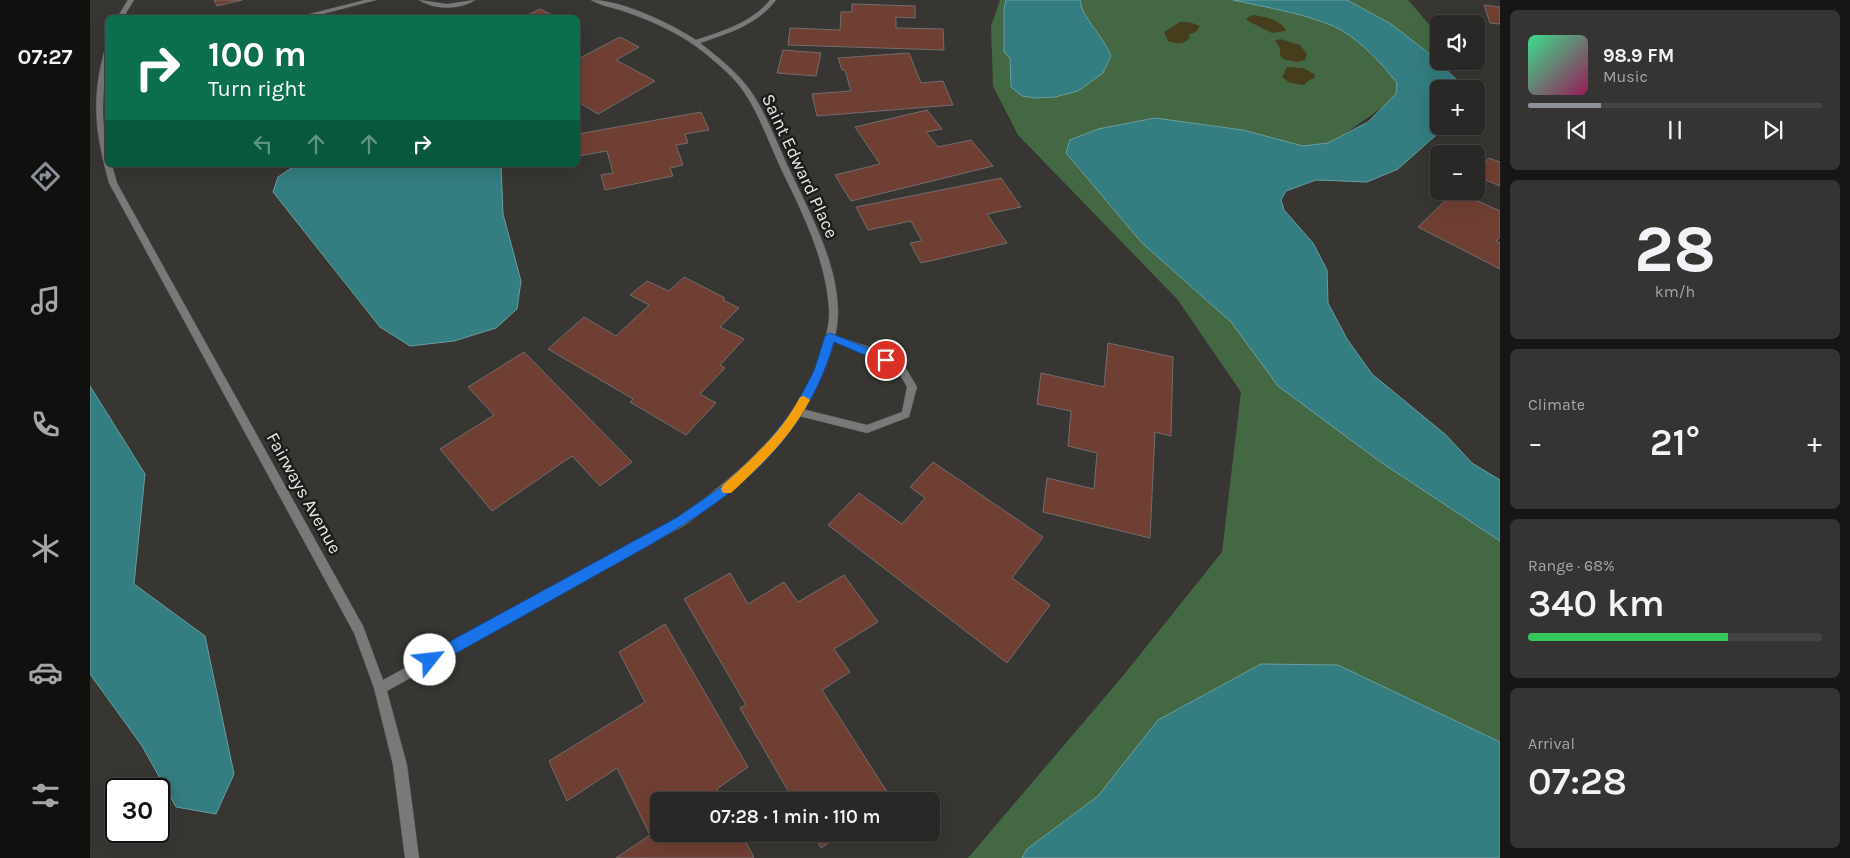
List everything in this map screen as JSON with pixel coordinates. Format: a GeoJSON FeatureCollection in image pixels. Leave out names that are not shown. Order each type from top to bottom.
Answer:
{"type":"FeatureCollection","features":[{"type":"Feature","properties":{"kind":"street"},"geometry":{"type":"LineString","coordinates":[[122,15],[131,0]]}},
{"type":"Feature","properties":{"kind":"street"},"geometry":{"type":"LineString","coordinates":[[310,15],[373,0]]}},
{"type":"Feature","properties":{"kind":"street"},"geometry":{"type":"LineString","coordinates":[[422,0],[447,6],[472,0]]}},
{"type":"Feature","properties":{"kind":"street","name":"Saint Edward Place"},"geometry":{"type":"LineString","coordinates":[[380,688],[681,522],[725,491],[766,453],[798,412],[820,371],[830,336],[834,307],[819,241],[751,97],[731,73],[696,43],[641,15],[594,0]]}},
{"type":"Feature","properties":{"kind":"street"},"geometry":{"type":"LineString","coordinates":[[696,43],[752,21],[765,12],[773,0]]}},
{"type":"Feature","properties":{"kind":"street","name":"Fairways Avenue"},"geometry":{"type":"LineString","coordinates":[[105,60],[97,106],[105,152]]}},
{"type":"Feature","properties":{"kind":"street"},"geometry":{"type":"LineString","coordinates":[[90,82],[100,80]]}},
{"type":"Feature","properties":{"kind":"street","name":"Fairways Avenue"},"geometry":{"type":"LineString","coordinates":[[109,167],[113,183],[359,630],[380,688],[400,765],[412,858]]}},
{"type":"Feature","properties":{"kind":"street"},"geometry":{"type":"LineString","coordinates":[[798,412],[867,428],[906,414],[912,387],[901,368],[872,352],[830,336]]}},
{"type":"Feature","properties":{"kind":"green space"},"geometry":{"type":"Polygon","coordinates":[[[1000,0],[1408,0],[1430,26],[1430,70],[1435,70],[1271,184],[1319,358],[1500,500],[1500,858],[968,858],[1122,677],[1222,552],[1241,392],[1177,299],[1018,135],[993,86],[991,26],[1000,0]]]}},
{"type":"Feature","properties":{"kind":"sand"},"geometry":{"type":"Polygon","coordinates":[[[1252,15],[1277,21],[1286,31],[1272,33],[1246,19],[1252,15]]]}},
{"type":"Feature","properties":{"kind":"sand"},"geometry":{"type":"Polygon","coordinates":[[[1180,22],[1189,22],[1200,26],[1196,32],[1188,35],[1190,37],[1183,43],[1168,41],[1164,32],[1180,22]]]}},
{"type":"Feature","properties":{"kind":"sand"},"geometry":{"type":"Polygon","coordinates":[[[1280,39],[1300,45],[1307,54],[1305,60],[1297,62],[1283,59],[1280,55],[1280,48],[1275,41],[1280,39]]]}},
{"type":"Feature","properties":{"kind":"sand"},"geometry":{"type":"Polygon","coordinates":[[[1287,67],[1303,68],[1314,74],[1315,78],[1309,80],[1304,85],[1290,83],[1282,77],[1287,67]]]}},
{"type":"Feature","properties":{"kind":"water"},"geometry":{"type":"Polygon","coordinates":[[[1006,0],[1080,0],[1085,14],[1111,56],[1103,73],[1078,91],[1055,97],[1036,98],[1022,96],[1011,87],[1010,58],[1004,52],[1004,9],[1006,0]]]}},
{"type":"Feature","properties":{"kind":"water"},"geometry":{"type":"Polygon","coordinates":[[[1233,0],[1347,0],[1391,24],[1427,52],[1430,55],[1430,70],[1446,70],[1457,80],[1430,80],[1430,135],[1436,135],[1398,169],[1367,182],[1316,180],[1286,191],[1281,200],[1284,210],[1313,243],[1327,270],[1328,303],[1347,339],[1372,374],[1446,435],[1472,463],[1500,480],[1500,541],[1379,461],[1278,386],[1231,322],[1142,243],[1066,153],[1070,140],[1098,129],[1155,118],[1243,130],[1303,146],[1328,143],[1368,122],[1396,94],[1397,83],[1364,47],[1349,35],[1317,20],[1233,0]]]}},
{"type":"Feature","properties":{"kind":"water"},"geometry":{"type":"Polygon","coordinates":[[[293,167],[501,167],[503,214],[521,281],[517,309],[496,328],[454,341],[410,346],[380,327],[273,192],[278,177],[293,167]]]}},
{"type":"Feature","properties":{"kind":"water"},"geometry":{"type":"Polygon","coordinates":[[[90,386],[145,474],[134,584],[205,636],[234,774],[216,814],[176,807],[170,796],[170,778],[160,778],[142,746],[90,674],[90,386]]]}},
{"type":"Feature","properties":{"kind":"water"},"geometry":{"type":"Polygon","coordinates":[[[1261,664],[1338,665],[1500,742],[1500,858],[1022,858],[1027,849],[1098,796],[1158,720],[1261,664]]]}},
{"type":"Feature","properties":{"kind":"building"},"geometry":{"type":"Polygon","coordinates":[[[214,0],[242,0],[217,6],[214,0]]]}},
{"type":"Feature","properties":{"kind":"building"},"geometry":{"type":"Polygon","coordinates":[[[852,4],[915,6],[915,18],[896,17],[896,28],[943,29],[944,50],[788,45],[790,28],[840,30],[841,12],[852,12],[852,4]]]}},
{"type":"Feature","properties":{"kind":"building"},"geometry":{"type":"Polygon","coordinates":[[[1484,5],[1500,7],[1500,24],[1490,23],[1484,5]]]}},
{"type":"Feature","properties":{"kind":"building"},"geometry":{"type":"Polygon","coordinates":[[[540,9],[552,15],[528,15],[540,9]]]}},
{"type":"Feature","properties":{"kind":"building"},"geometry":{"type":"Polygon","coordinates":[[[620,37],[639,47],[616,60],[655,81],[598,114],[580,103],[580,58],[620,37]]]}},
{"type":"Feature","properties":{"kind":"building"},"geometry":{"type":"Polygon","coordinates":[[[783,50],[821,53],[816,76],[777,73],[783,50]]]}},
{"type":"Feature","properties":{"kind":"building"},"geometry":{"type":"Polygon","coordinates":[[[909,53],[921,83],[943,81],[953,105],[817,116],[812,94],[851,91],[845,70],[842,70],[838,58],[909,53]]]}},
{"type":"Feature","properties":{"kind":"building"},"geometry":{"type":"Polygon","coordinates":[[[927,110],[942,129],[926,132],[938,147],[971,140],[993,166],[851,201],[835,175],[880,164],[855,127],[927,110]]]}},
{"type":"Feature","properties":{"kind":"building"},"geometry":{"type":"Polygon","coordinates":[[[701,112],[709,130],[685,134],[688,143],[676,145],[683,165],[670,168],[673,176],[605,190],[601,175],[613,173],[607,151],[580,156],[580,134],[701,112]]]}},
{"type":"Feature","properties":{"kind":"building"},"geometry":{"type":"Polygon","coordinates":[[[1489,158],[1500,162],[1500,186],[1485,180],[1485,162],[1489,158]]]}},
{"type":"Feature","properties":{"kind":"building"},"geometry":{"type":"Polygon","coordinates":[[[1001,178],[1021,207],[987,214],[1007,243],[921,263],[910,243],[922,241],[911,221],[868,230],[856,207],[1001,178]]]}},
{"type":"Feature","properties":{"kind":"building"},"geometry":{"type":"Polygon","coordinates":[[[1446,200],[1475,200],[1500,211],[1500,237],[1496,241],[1500,243],[1500,269],[1418,227],[1446,200]]]}},
{"type":"Feature","properties":{"kind":"building"},"geometry":{"type":"Polygon","coordinates":[[[684,277],[725,298],[723,300],[739,308],[720,327],[744,339],[720,365],[725,368],[700,394],[716,403],[686,435],[630,402],[633,399],[548,349],[584,317],[616,336],[649,305],[630,295],[647,281],[669,291],[684,277]]]}},
{"type":"Feature","properties":{"kind":"building"},"geometry":{"type":"Polygon","coordinates":[[[1108,343],[1173,357],[1171,436],[1155,432],[1150,538],[1043,512],[1047,478],[1094,489],[1097,453],[1068,446],[1071,411],[1037,404],[1041,373],[1104,387],[1108,343]]]}},
{"type":"Feature","properties":{"kind":"building"},"geometry":{"type":"Polygon","coordinates":[[[524,352],[632,462],[600,486],[572,456],[492,511],[440,449],[494,415],[468,387],[524,352]]]}},
{"type":"Feature","properties":{"kind":"building"},"geometry":{"type":"Polygon","coordinates":[[[933,462],[1043,537],[1012,578],[1050,605],[1007,663],[828,525],[859,493],[902,524],[925,498],[910,487],[933,462]]]}},
{"type":"Feature","properties":{"kind":"building"},"geometry":{"type":"Polygon","coordinates":[[[730,573],[748,604],[784,582],[798,602],[844,575],[878,622],[834,649],[850,672],[822,690],[887,792],[789,792],[740,708],[746,705],[684,599],[730,573]]]}},
{"type":"Feature","properties":{"kind":"building"},"geometry":{"type":"Polygon","coordinates":[[[665,624],[748,767],[717,789],[719,792],[650,792],[650,835],[617,768],[567,801],[549,761],[645,702],[619,652],[665,624]]]}},
{"type":"Feature","properties":{"kind":"building"},"geometry":{"type":"Polygon","coordinates":[[[650,835],[650,842],[746,842],[754,857],[752,858],[616,858],[650,835]]]}},
{"type":"Feature","properties":{"kind":"building"},"geometry":{"type":"Polygon","coordinates":[[[818,842],[830,842],[821,848],[818,842]]]}},
{"type":"Feature","properties":{"kind":"slow traffic"},"geometry":{"type":"LineString","coordinates":[[727,489],[766,453],[798,412],[804,400]]}},
{"type":"Feature","properties":{"kind":"route"},"geometry":{"type":"LineString","coordinates":[[430,660],[681,522],[725,491],[766,453],[798,412],[820,371],[830,336],[872,352],[886,360]]}}]}
